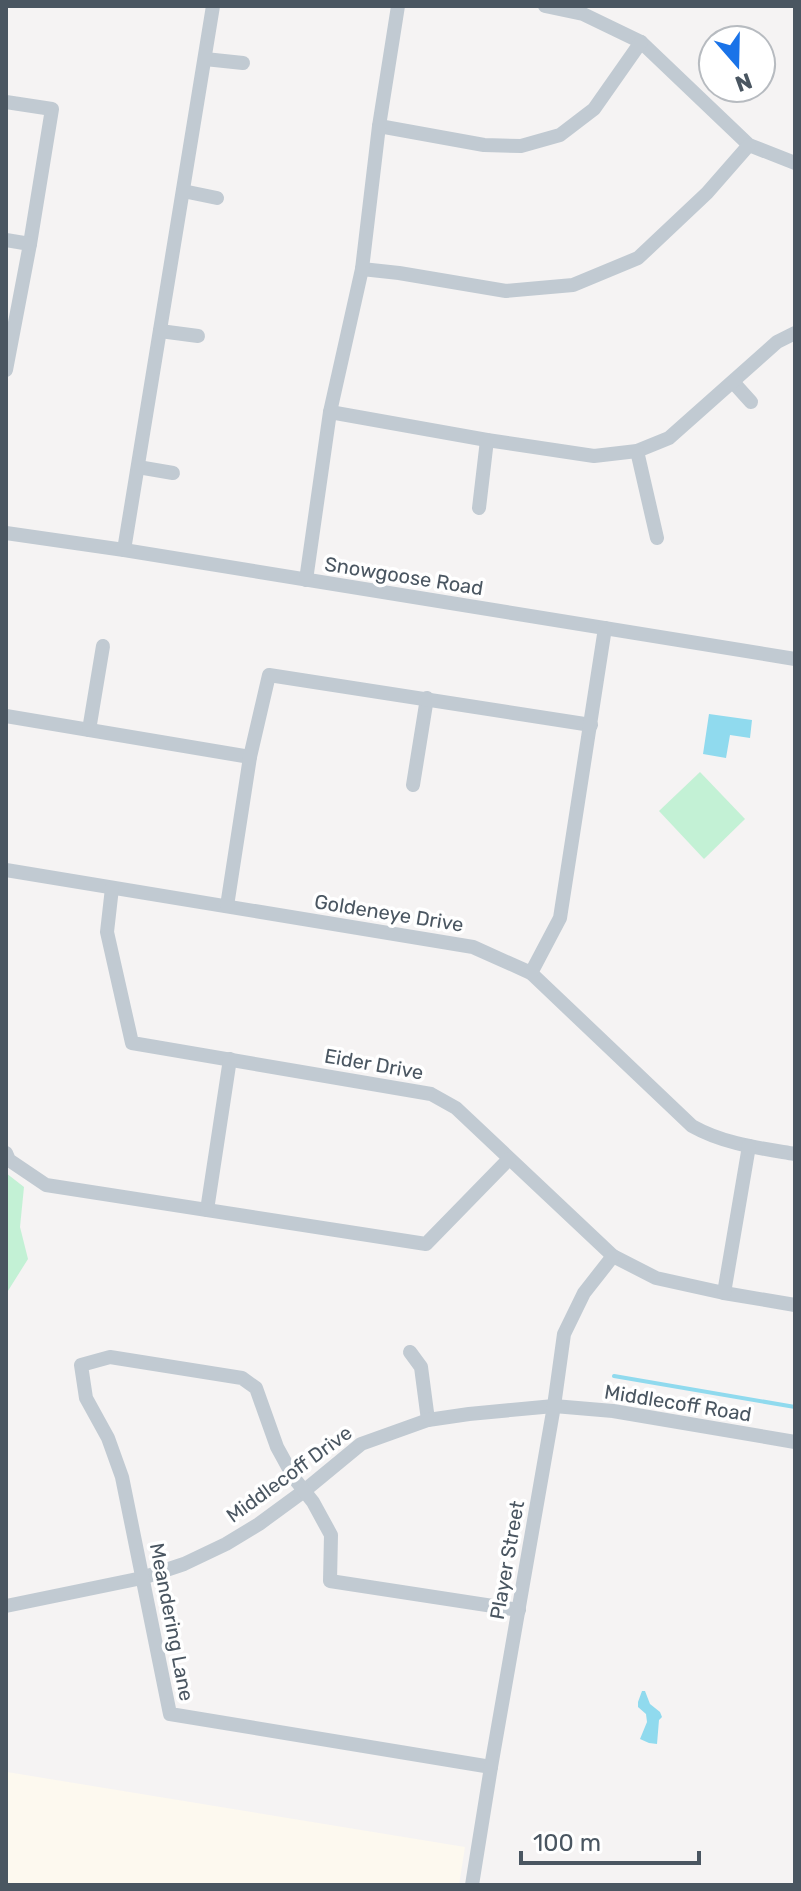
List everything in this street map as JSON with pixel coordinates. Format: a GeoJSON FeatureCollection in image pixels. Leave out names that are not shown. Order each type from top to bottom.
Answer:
{"type":"FeatureCollection","features":[{"type":"Feature","properties":{"kind":"street"},"geometry":{"type":"LineString","coordinates":[[124,550],[213,6]]}},
{"type":"Feature","properties":{"kind":"street"},"geometry":{"type":"LineString","coordinates":[[306,580],[330,412],[362,269],[379,126],[398,6]]}},
{"type":"Feature","properties":{"kind":"street"},"geometry":{"type":"LineString","coordinates":[[545,6],[583,14],[641,42],[749,145],[795,163]]}},
{"type":"Feature","properties":{"kind":"street"},"geometry":{"type":"LineString","coordinates":[[379,126],[484,145],[521,146],[560,135],[594,109],[641,42]]}},
{"type":"Feature","properties":{"kind":"street"},"geometry":{"type":"LineString","coordinates":[[205,59],[243,63]]}},
{"type":"Feature","properties":{"kind":"street"},"geometry":{"type":"LineString","coordinates":[[6,102],[52,109],[6,370]]}},
{"type":"Feature","properties":{"kind":"street"},"geometry":{"type":"LineString","coordinates":[[362,269],[506,291],[573,285],[638,258],[707,193],[749,145]]}},
{"type":"Feature","properties":{"kind":"street"},"geometry":{"type":"LineString","coordinates":[[183,191],[217,198]]}},
{"type":"Feature","properties":{"kind":"street"},"geometry":{"type":"LineString","coordinates":[[6,240],[30,244]]}},
{"type":"Feature","properties":{"kind":"street"},"geometry":{"type":"LineString","coordinates":[[160,331],[198,336]]}},
{"type":"Feature","properties":{"kind":"street"},"geometry":{"type":"LineString","coordinates":[[330,412],[594,456],[637,451],[669,438],[777,342],[795,333]]}},
{"type":"Feature","properties":{"kind":"street"},"geometry":{"type":"LineString","coordinates":[[733,382],[751,402]]}},
{"type":"Feature","properties":{"kind":"street"},"geometry":{"type":"LineString","coordinates":[[479,508],[487,440]]}},
{"type":"Feature","properties":{"kind":"street"},"geometry":{"type":"LineString","coordinates":[[637,451],[657,538]]}},
{"type":"Feature","properties":{"kind":"street"},"geometry":{"type":"LineString","coordinates":[[138,467],[173,473]]}},
{"type":"Feature","properties":{"kind":"street","name":"Snowgoose Road"},"geometry":{"type":"LineString","coordinates":[[6,533],[795,659]]}},
{"type":"Feature","properties":{"kind":"street"},"geometry":{"type":"LineString","coordinates":[[531,973],[560,918],[605,628]]}},
{"type":"Feature","properties":{"kind":"street"},"geometry":{"type":"LineString","coordinates":[[89,730],[103,646]]}},
{"type":"Feature","properties":{"kind":"street"},"geometry":{"type":"LineString","coordinates":[[227,906],[250,757],[269,675],[591,725]]}},
{"type":"Feature","properties":{"kind":"street"},"geometry":{"type":"LineString","coordinates":[[413,785],[427,698]]}},
{"type":"Feature","properties":{"kind":"street"},"geometry":{"type":"LineString","coordinates":[[6,716],[250,757]]}},
{"type":"Feature","properties":{"kind":"street","name":"Goldeneye Drive"},"geometry":{"type":"LineString","coordinates":[[6,870],[473,947],[531,973],[692,1126],[712,1137],[795,1154]]}},
{"type":"Feature","properties":{"kind":"street","name":"Eider Drive"},"geometry":{"type":"LineString","coordinates":[[112,888],[107,932],[132,1043],[431,1094],[456,1108],[613,1256],[656,1278],[795,1305]]}},
{"type":"Feature","properties":{"kind":"street"},"geometry":{"type":"LineString","coordinates":[[207,1210],[230,1059]]}},
{"type":"Feature","properties":{"kind":"street"},"geometry":{"type":"LineString","coordinates":[[724,1293],[749,1146]]}},
{"type":"Feature","properties":{"kind":"street"},"geometry":{"type":"LineString","coordinates":[[6,1153],[9,1160],[46,1185],[426,1244],[509,1159]]}},
{"type":"Feature","properties":{"kind":"street","name":"Player Street"},"geometry":{"type":"LineString","coordinates":[[472,1885],[564,1334],[584,1293],[613,1256]]}},
{"type":"Feature","properties":{"kind":"street"},"geometry":{"type":"LineString","coordinates":[[410,1352],[421,1367],[428,1420]]}},
{"type":"Feature","properties":{"kind":"street","name":"Meandering Lane"},"geometry":{"type":"LineString","coordinates":[[304,1491],[277,1447],[256,1388],[242,1378],[110,1357],[81,1365],[86,1398],[108,1438],[122,1477],[170,1714],[491,1767]]}},
{"type":"Feature","properties":{"kind":"street","name":"Middlecoff Drive"},"geometry":{"type":"LineString","coordinates":[[6,1606],[142,1578],[184,1564],[259,1524],[361,1444],[428,1420],[554,1406]]}},
{"type":"Feature","properties":{"kind":"street","name":"Middlecoff Road"},"geometry":{"type":"LineString","coordinates":[[554,1406],[613,1411],[795,1442]]}},
{"type":"Feature","properties":{"kind":"street"},"geometry":{"type":"LineString","coordinates":[[304,1491],[331,1535],[330,1581],[519,1610]]}},
{"type":"Feature","properties":{"kind":"shaded area"},"geometry":{"type":"Polygon","coordinates":[[[7,1772],[465,1847],[459,1885],[6,1885],[7,1772]]]}},
{"type":"Feature","properties":{"kind":"green space"},"geometry":{"type":"Polygon","coordinates":[[[700,772],[745,819],[704,859],[659,811],[700,772]]]}},
{"type":"Feature","properties":{"kind":"green space"},"geometry":{"type":"Polygon","coordinates":[[[6,1173],[24,1187],[20,1227],[28,1259],[6,1294],[6,1173]]]}},
{"type":"Feature","properties":{"kind":"water"},"geometry":{"type":"Polygon","coordinates":[[[709,714],[752,720],[750,738],[730,735],[726,758],[703,754],[709,714]]]}},
{"type":"Feature","properties":{"kind":"water"},"geometry":{"type":"Polygon","coordinates":[[[642,1691],[662,1717],[659,1720],[657,1744],[640,1739],[647,1722],[646,1714],[638,1707],[642,1691]]]}},
{"type":"Feature","properties":{"kind":"waterway"},"geometry":{"type":"LineString","coordinates":[[614,1376],[795,1407]]}}]}
